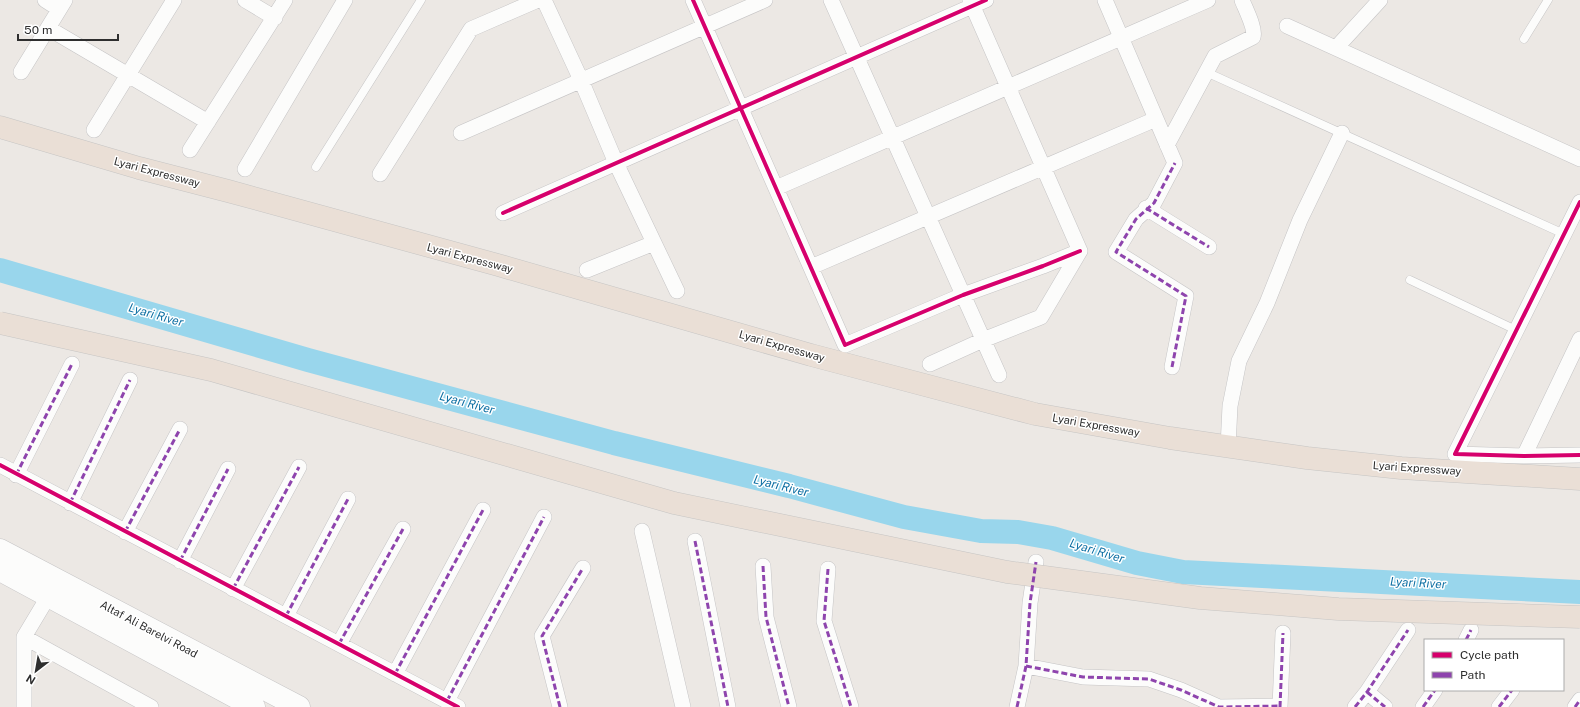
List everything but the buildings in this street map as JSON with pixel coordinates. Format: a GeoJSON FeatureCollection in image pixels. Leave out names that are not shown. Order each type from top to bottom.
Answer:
{"type":"FeatureCollection","features":[{"type":"Feature","properties":{"kind":"highway","name":"Lyari Expressway"},"geometry":{"type":"LineString","coordinates":[[0,127],[139,168],[323,216],[811,354],[974,399],[1035,414],[1228,447],[1354,464],[1580,479]]}},
{"type":"Feature","properties":{"kind":"highway"},"geometry":{"type":"LineString","coordinates":[[0,323],[211,370],[674,503],[1007,572],[1200,598],[1338,609],[1580,617]]}},
{"type":"Feature","properties":{"kind":"main road","name":"Altaf Ali Barelvi Road"},"geometry":{"type":"LineString","coordinates":[[0,550],[299,707]]}},
{"type":"Feature","properties":{"kind":"main road","name":"Altaf Ali Barelvi Road"},"geometry":{"type":"LineString","coordinates":[[0,570],[254,707]]}},
{"type":"Feature","properties":{"kind":"street"},"geometry":{"type":"LineString","coordinates":[[21,72],[62,5],[45,0]]}},
{"type":"Feature","properties":{"kind":"street"},"geometry":{"type":"LineString","coordinates":[[94,130],[174,0]]}},
{"type":"Feature","properties":{"kind":"street"},"geometry":{"type":"LineString","coordinates":[[245,0],[274,18]]}},
{"type":"Feature","properties":{"kind":"street"},"geometry":{"type":"LineString","coordinates":[[190,150],[285,0]]}},
{"type":"Feature","properties":{"kind":"street"},"geometry":{"type":"LineString","coordinates":[[245,169],[346,0]]}},
{"type":"Feature","properties":{"kind":"street"},"geometry":{"type":"LineString","coordinates":[[380,174],[471,29],[538,0]]}},
{"type":"Feature","properties":{"kind":"street"},"geometry":{"type":"LineString","coordinates":[[544,0],[581,80],[616,163],[677,291]]}},
{"type":"Feature","properties":{"kind":"street"},"geometry":{"type":"LineString","coordinates":[[693,0],[845,345],[963,295],[1080,251]]}},
{"type":"Feature","properties":{"kind":"street"},"geometry":{"type":"LineString","coordinates":[[461,133],[765,0]]}},
{"type":"Feature","properties":{"kind":"street"},"geometry":{"type":"LineString","coordinates":[[831,0],[999,375]]}},
{"type":"Feature","properties":{"kind":"street"},"geometry":{"type":"LineString","coordinates":[[1105,0],[1175,162],[1154,202],[1136,219],[1116,252],[1186,296],[1172,367]]}},
{"type":"Feature","properties":{"kind":"street"},"geometry":{"type":"LineString","coordinates":[[776,188],[1208,0]]}},
{"type":"Feature","properties":{"kind":"street"},"geometry":{"type":"LineString","coordinates":[[1167,145],[1214,56],[1253,37],[1254,34],[1252,25],[1242,0]]}},
{"type":"Feature","properties":{"kind":"street"},"geometry":{"type":"LineString","coordinates":[[1336,48],[1380,0]]}},
{"type":"Feature","properties":{"kind":"street"},"geometry":{"type":"LineString","coordinates":[[503,213],[856,57],[976,2],[1008,87],[1080,251]]}},
{"type":"Feature","properties":{"kind":"street"},"geometry":{"type":"LineString","coordinates":[[1287,26],[1580,159]]}},
{"type":"Feature","properties":{"kind":"street"},"geometry":{"type":"LineString","coordinates":[[48,28],[208,122]]}},
{"type":"Feature","properties":{"kind":"street"},"geometry":{"type":"LineString","coordinates":[[811,267],[1156,119]]}},
{"type":"Feature","properties":{"kind":"street"},"geometry":{"type":"LineString","coordinates":[[1228,447],[1230,406],[1239,361],[1267,303],[1300,220],[1342,133]]}},
{"type":"Feature","properties":{"kind":"street"},"geometry":{"type":"LineString","coordinates":[[1580,202],[1455,454],[1524,456],[1580,455]]}},
{"type":"Feature","properties":{"kind":"street"},"geometry":{"type":"LineString","coordinates":[[1146,208],[1209,247]]}},
{"type":"Feature","properties":{"kind":"street"},"geometry":{"type":"LineString","coordinates":[[587,270],[654,243]]}},
{"type":"Feature","properties":{"kind":"street"},"geometry":{"type":"LineString","coordinates":[[930,364],[983,340],[1041,317],[1080,251]]}},
{"type":"Feature","properties":{"kind":"street"},"geometry":{"type":"LineString","coordinates":[[1524,456],[1580,339]]}},
{"type":"Feature","properties":{"kind":"street"},"geometry":{"type":"LineString","coordinates":[[16,475],[72,364]]}},
{"type":"Feature","properties":{"kind":"street"},"geometry":{"type":"LineString","coordinates":[[70,503],[130,380]]}},
{"type":"Feature","properties":{"kind":"street"},"geometry":{"type":"LineString","coordinates":[[125,532],[180,429]]}},
{"type":"Feature","properties":{"kind":"street"},"geometry":{"type":"LineString","coordinates":[[0,465],[16,475],[452,704],[544,516]]}},
{"type":"Feature","properties":{"kind":"street"},"geometry":{"type":"LineString","coordinates":[[233,588],[299,468]]}},
{"type":"Feature","properties":{"kind":"street"},"geometry":{"type":"LineString","coordinates":[[180,560],[228,469]]}},
{"type":"Feature","properties":{"kind":"street"},"geometry":{"type":"LineString","coordinates":[[286,616],[348,498]]}},
{"type":"Feature","properties":{"kind":"street"},"geometry":{"type":"LineString","coordinates":[[395,674],[483,510]]}},
{"type":"Feature","properties":{"kind":"street"},"geometry":{"type":"LineString","coordinates":[[339,644],[403,529]]}},
{"type":"Feature","properties":{"kind":"street"},"geometry":{"type":"LineString","coordinates":[[642,531],[683,707]]}},
{"type":"Feature","properties":{"kind":"street"},"geometry":{"type":"LineString","coordinates":[[694,541],[728,707]]}},
{"type":"Feature","properties":{"kind":"street"},"geometry":{"type":"LineString","coordinates":[[1017,707],[1026,666],[1030,603],[1036,562]]}},
{"type":"Feature","properties":{"kind":"street"},"geometry":{"type":"LineString","coordinates":[[763,566],[766,617],[789,707]]}},
{"type":"Feature","properties":{"kind":"street"},"geometry":{"type":"LineString","coordinates":[[560,707],[542,636],[583,568]]}},
{"type":"Feature","properties":{"kind":"street"},"geometry":{"type":"LineString","coordinates":[[828,569],[824,621],[851,707]]}},
{"type":"Feature","properties":{"kind":"street"},"geometry":{"type":"LineString","coordinates":[[24,707],[24,637],[48,597]]}},
{"type":"Feature","properties":{"kind":"street"},"geometry":{"type":"LineString","coordinates":[[1355,707],[1367,692],[1408,630]]}},
{"type":"Feature","properties":{"kind":"street"},"geometry":{"type":"LineString","coordinates":[[1026,666],[1083,677],[1149,679],[1180,690],[1219,707],[1280,707],[1283,633]]}},
{"type":"Feature","properties":{"kind":"street"},"geometry":{"type":"LineString","coordinates":[[24,637],[151,707]]}},
{"type":"Feature","properties":{"kind":"street"},"geometry":{"type":"LineString","coordinates":[[1423,707],[1434,691]]}},
{"type":"Feature","properties":{"kind":"street"},"geometry":{"type":"LineString","coordinates":[[1500,707],[1511,691]]}},
{"type":"Feature","properties":{"kind":"street"},"geometry":{"type":"LineString","coordinates":[[1367,692],[1385,707]]}},
{"type":"Feature","properties":{"kind":"street"},"geometry":{"type":"LineString","coordinates":[[1575,707],[1580,700]]}},
{"type":"Feature","properties":{"kind":"lane"},"geometry":{"type":"LineString","coordinates":[[316,167],[421,0]]}},
{"type":"Feature","properties":{"kind":"lane"},"geometry":{"type":"LineString","coordinates":[[1524,39],[1548,0]]}},
{"type":"Feature","properties":{"kind":"lane"},"geometry":{"type":"LineString","coordinates":[[1206,72],[1564,234]]}},
{"type":"Feature","properties":{"kind":"lane"},"geometry":{"type":"LineString","coordinates":[[1410,280],[1516,330]]}},
{"type":"Feature","properties":{"kind":"waterway","name":"Lyari River"},"geometry":{"type":"LineString","coordinates":[[0,270],[308,360],[614,443],[789,486],[904,517],[981,531],[1018,532],[1052,538],[1137,563],[1183,572],[1580,592]]}},
{"type":"Feature","properties":{"kind":"marked path"},"geometry":{"type":"LineString","coordinates":[[1172,367],[1186,296],[1116,252],[1136,219],[1154,203],[1175,163]]}},
{"type":"Feature","properties":{"kind":"marked path"},"geometry":{"type":"LineString","coordinates":[[1146,208],[1209,247]]}},
{"type":"Feature","properties":{"kind":"marked path"},"geometry":{"type":"LineString","coordinates":[[16,475],[72,364]]}},
{"type":"Feature","properties":{"kind":"marked path"},"geometry":{"type":"LineString","coordinates":[[70,503],[130,380]]}},
{"type":"Feature","properties":{"kind":"marked path"},"geometry":{"type":"LineString","coordinates":[[125,532],[180,429]]}},
{"type":"Feature","properties":{"kind":"marked path"},"geometry":{"type":"LineString","coordinates":[[233,589],[299,467]]}},
{"type":"Feature","properties":{"kind":"marked path"},"geometry":{"type":"LineString","coordinates":[[180,561],[228,469]]}},
{"type":"Feature","properties":{"kind":"marked path"},"geometry":{"type":"LineString","coordinates":[[286,616],[348,499]]}},
{"type":"Feature","properties":{"kind":"marked path"},"geometry":{"type":"LineString","coordinates":[[395,674],[483,510]]}},
{"type":"Feature","properties":{"kind":"marked path"},"geometry":{"type":"LineString","coordinates":[[447,701],[544,517]]}},
{"type":"Feature","properties":{"kind":"marked path"},"geometry":{"type":"LineString","coordinates":[[339,644],[403,529]]}},
{"type":"Feature","properties":{"kind":"marked path"},"geometry":{"type":"LineString","coordinates":[[695,541],[728,707]]}},
{"type":"Feature","properties":{"kind":"marked path"},"geometry":{"type":"LineString","coordinates":[[1017,707],[1026,666],[1030,603],[1036,562]]}},
{"type":"Feature","properties":{"kind":"marked path"},"geometry":{"type":"LineString","coordinates":[[763,566],[766,617],[789,707]]}},
{"type":"Feature","properties":{"kind":"marked path"},"geometry":{"type":"LineString","coordinates":[[560,707],[542,636],[583,568]]}},
{"type":"Feature","properties":{"kind":"marked path"},"geometry":{"type":"LineString","coordinates":[[828,569],[824,621],[851,707]]}},
{"type":"Feature","properties":{"kind":"marked path"},"geometry":{"type":"LineString","coordinates":[[1355,707],[1367,692],[1408,630]]}},
{"type":"Feature","properties":{"kind":"marked path"},"geometry":{"type":"LineString","coordinates":[[1466,639],[1471,630]]}},
{"type":"Feature","properties":{"kind":"marked path"},"geometry":{"type":"LineString","coordinates":[[1280,707],[1283,633]]}},
{"type":"Feature","properties":{"kind":"marked path"},"geometry":{"type":"LineString","coordinates":[[1026,666],[1083,677],[1149,679],[1181,690],[1219,707],[1280,706]]}},
{"type":"Feature","properties":{"kind":"marked path"},"geometry":{"type":"LineString","coordinates":[[1423,707],[1434,691]]}},
{"type":"Feature","properties":{"kind":"marked path"},"geometry":{"type":"LineString","coordinates":[[1499,707],[1511,691]]}},
{"type":"Feature","properties":{"kind":"marked path"},"geometry":{"type":"LineString","coordinates":[[1367,692],[1385,707]]}},
{"type":"Feature","properties":{"kind":"marked path"},"geometry":{"type":"LineString","coordinates":[[1575,707],[1580,700]]}},
{"type":"Feature","properties":{"kind":"cycle path"},"geometry":{"type":"LineString","coordinates":[[693,0],[845,345],[963,295],[1080,251]]}},
{"type":"Feature","properties":{"kind":"cycle path"},"geometry":{"type":"LineString","coordinates":[[503,213],[986,0]]}},
{"type":"Feature","properties":{"kind":"cycle path"},"geometry":{"type":"LineString","coordinates":[[1580,202],[1455,454],[1524,456],[1580,455]]}},
{"type":"Feature","properties":{"kind":"cycle path"},"geometry":{"type":"LineString","coordinates":[[0,465],[458,707]]}}]}
